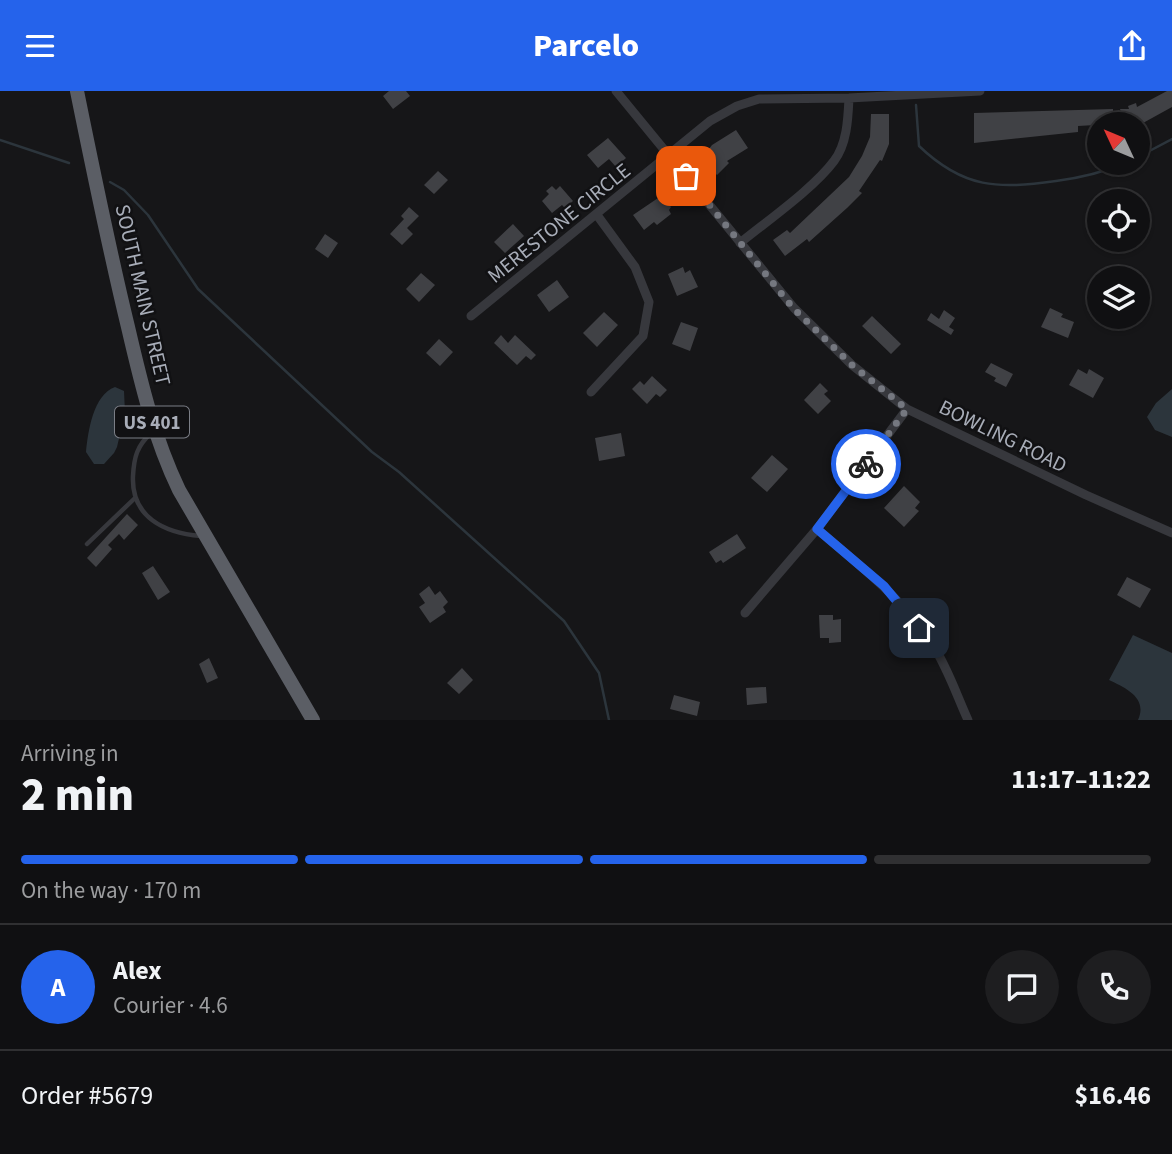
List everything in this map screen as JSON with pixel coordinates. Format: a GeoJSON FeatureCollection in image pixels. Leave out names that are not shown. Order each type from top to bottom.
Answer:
{"type":"FeatureCollection","features":[{"type":"Feature","properties":{"kind":"highway","name":"SOUTH MAIN STREET"},"geometry":{"type":"LineString","coordinates":[[77,91],[116,277],[162,453],[178,490],[313,720]]}},
{"type":"Feature","properties":{"kind":"street","name":"BOWLING ROAD"},"geometry":{"type":"LineString","coordinates":[[616,91],[794,309],[852,365],[907,409],[1172,533]]}},
{"type":"Feature","properties":{"kind":"street","name":"MERESTONE CIRCLE"},"geometry":{"type":"LineString","coordinates":[[471,316],[710,121],[737,106],[759,99],[849,98],[980,91]]}},
{"type":"Feature","properties":{"kind":"street"},"geometry":{"type":"LineString","coordinates":[[740,243],[816,181],[836,160],[846,132],[849,98]]}},
{"type":"Feature","properties":{"kind":"street"},"geometry":{"type":"LineString","coordinates":[[591,392],[643,336],[649,302],[635,267],[597,215]]}},
{"type":"Feature","properties":{"kind":"street"},"geometry":{"type":"LineString","coordinates":[[745,613],[817,529],[907,409]]}},
{"type":"Feature","properties":{"kind":"street"},"geometry":{"type":"LineString","coordinates":[[817,529],[884,586],[905,609],[934,647],[968,720]]}},
{"type":"Feature","properties":{"kind":"lane"},"geometry":{"type":"LineString","coordinates":[[155,430],[142,441],[135,453],[133,481],[135,498],[141,511],[155,521],[191,535],[206,537]]}},
{"type":"Feature","properties":{"kind":"lane"},"geometry":{"type":"LineString","coordinates":[[87,544],[135,498]]}},
{"type":"Feature","properties":{"kind":"shaded area"},"geometry":{"type":"Polygon","coordinates":[[[115,387],[124,391],[125,413],[117,447],[104,464],[94,464],[86,452],[90,425],[101,398],[115,387]]]}},
{"type":"Feature","properties":{"kind":"shaded area"},"geometry":{"type":"Polygon","coordinates":[[[1172,389],[1172,437],[1155,430],[1147,417],[1156,403],[1172,389]]]}},
{"type":"Feature","properties":{"kind":"shaded area"},"geometry":{"type":"Polygon","coordinates":[[[1133,635],[1172,653],[1172,720],[1138,720],[1138,700],[1128,690],[1109,680],[1133,635]]]}},
{"type":"Feature","properties":{"kind":"building"},"geometry":{"type":"Polygon","coordinates":[[[389,91],[406,91],[410,96],[393,109],[383,96],[389,91]]]}},
{"type":"Feature","properties":{"kind":"building"},"geometry":{"type":"Polygon","coordinates":[[[1172,91],[1172,107],[1150,119],[1150,112],[1121,112],[1120,109],[1129,109],[1128,106],[1136,103],[1137,107],[1172,91]]]}},
{"type":"Feature","properties":{"kind":"building"},"geometry":{"type":"Polygon","coordinates":[[[1113,109],[1113,112],[1087,112],[1087,125],[1078,126],[1078,132],[974,143],[974,113],[1113,109]]]}},
{"type":"Feature","properties":{"kind":"building"},"geometry":{"type":"Polygon","coordinates":[[[871,114],[889,114],[889,144],[882,161],[880,160],[859,191],[862,193],[847,208],[809,242],[807,239],[785,256],[773,240],[787,230],[790,233],[849,177],[870,137],[871,114]]]}},
{"type":"Feature","properties":{"kind":"building"},"geometry":{"type":"Polygon","coordinates":[[[736,130],[748,148],[727,161],[729,163],[717,175],[701,159],[712,145],[736,130]]]}},
{"type":"Feature","properties":{"kind":"building"},"geometry":{"type":"Polygon","coordinates":[[[608,138],[626,158],[616,167],[609,159],[598,168],[587,155],[608,138]]]}},
{"type":"Feature","properties":{"kind":"building"},"geometry":{"type":"Polygon","coordinates":[[[438,171],[448,180],[434,194],[424,185],[438,171]]]}},
{"type":"Feature","properties":{"kind":"building"},"geometry":{"type":"Polygon","coordinates":[[[552,186],[556,190],[560,186],[573,201],[565,208],[562,205],[552,213],[542,201],[549,194],[546,191],[552,186]]]}},
{"type":"Feature","properties":{"kind":"building"},"geometry":{"type":"Polygon","coordinates":[[[661,196],[671,207],[671,214],[657,225],[654,222],[644,230],[633,215],[661,196]]]}},
{"type":"Feature","properties":{"kind":"building"},"geometry":{"type":"Polygon","coordinates":[[[409,207],[419,216],[407,228],[413,234],[402,245],[390,234],[404,219],[401,216],[409,207]]]}},
{"type":"Feature","properties":{"kind":"building"},"geometry":{"type":"Polygon","coordinates":[[[513,224],[524,236],[505,253],[494,242],[513,224]]]}},
{"type":"Feature","properties":{"kind":"building"},"geometry":{"type":"Polygon","coordinates":[[[325,234],[338,243],[328,258],[315,249],[325,234]]]}},
{"type":"Feature","properties":{"kind":"building"},"geometry":{"type":"Polygon","coordinates":[[[683,267],[685,273],[690,270],[698,287],[677,296],[668,274],[683,267]]]}},
{"type":"Feature","properties":{"kind":"building"},"geometry":{"type":"Polygon","coordinates":[[[421,273],[435,285],[419,302],[406,289],[421,273]]]}},
{"type":"Feature","properties":{"kind":"building"},"geometry":{"type":"Polygon","coordinates":[[[557,280],[569,297],[549,312],[537,295],[557,280]]]}},
{"type":"Feature","properties":{"kind":"building"},"geometry":{"type":"Polygon","coordinates":[[[1050,308],[1063,314],[1061,317],[1074,322],[1068,338],[1041,327],[1050,308]]]}},
{"type":"Feature","properties":{"kind":"building"},"geometry":{"type":"Polygon","coordinates":[[[944,310],[955,318],[949,327],[954,330],[951,335],[927,320],[931,313],[939,319],[944,310]]]}},
{"type":"Feature","properties":{"kind":"building"},"geometry":{"type":"Polygon","coordinates":[[[604,312],[618,325],[597,347],[583,333],[604,312]]]}},
{"type":"Feature","properties":{"kind":"building"},"geometry":{"type":"Polygon","coordinates":[[[872,316],[901,344],[891,354],[862,326],[872,316]]]}},
{"type":"Feature","properties":{"kind":"building"},"geometry":{"type":"Polygon","coordinates":[[[681,322],[698,328],[690,351],[672,344],[681,322]]]}},
{"type":"Feature","properties":{"kind":"building"},"geometry":{"type":"Polygon","coordinates":[[[501,335],[508,343],[515,335],[536,355],[531,360],[526,356],[517,365],[494,343],[501,335]]]}},
{"type":"Feature","properties":{"kind":"building"},"geometry":{"type":"Polygon","coordinates":[[[439,339],[453,352],[440,366],[426,353],[439,339]]]}},
{"type":"Feature","properties":{"kind":"building"},"geometry":{"type":"Polygon","coordinates":[[[991,363],[1013,374],[1006,387],[985,372],[991,363]]]}},
{"type":"Feature","properties":{"kind":"building"},"geometry":{"type":"Polygon","coordinates":[[[1078,369],[1087,374],[1089,369],[1104,378],[1093,398],[1069,385],[1078,369]]]}},
{"type":"Feature","properties":{"kind":"building"},"geometry":{"type":"Polygon","coordinates":[[[652,376],[667,390],[660,397],[656,394],[647,404],[632,389],[640,381],[644,385],[652,376]]]}},
{"type":"Feature","properties":{"kind":"building"},"geometry":{"type":"Polygon","coordinates":[[[820,383],[828,391],[824,394],[831,401],[818,414],[804,400],[820,383]]]}},
{"type":"Feature","properties":{"kind":"building"},"geometry":{"type":"Polygon","coordinates":[[[621,433],[625,456],[599,461],[595,438],[621,433]]]}},
{"type":"Feature","properties":{"kind":"building"},"geometry":{"type":"Polygon","coordinates":[[[772,455],[788,469],[767,492],[751,478],[772,455]]]}},
{"type":"Feature","properties":{"kind":"building"},"geometry":{"type":"Polygon","coordinates":[[[904,486],[920,502],[915,508],[919,511],[904,527],[884,508],[904,486]]]}},
{"type":"Feature","properties":{"kind":"building"},"geometry":{"type":"Polygon","coordinates":[[[127,514],[138,525],[124,540],[119,534],[108,545],[112,549],[96,567],[87,558],[127,514]]]}},
{"type":"Feature","properties":{"kind":"building"},"geometry":{"type":"Polygon","coordinates":[[[737,534],[746,548],[723,563],[721,560],[716,563],[709,552],[737,534]]]}},
{"type":"Feature","properties":{"kind":"building"},"geometry":{"type":"Polygon","coordinates":[[[153,566],[170,592],[158,600],[142,573],[153,566]]]}},
{"type":"Feature","properties":{"kind":"building"},"geometry":{"type":"Polygon","coordinates":[[[1127,577],[1151,589],[1140,608],[1117,595],[1127,577]]]}},
{"type":"Feature","properties":{"kind":"building"},"geometry":{"type":"Polygon","coordinates":[[[429,586],[435,595],[440,591],[448,602],[443,607],[446,612],[430,623],[419,607],[425,603],[419,594],[429,586]]]}},
{"type":"Feature","properties":{"kind":"building"},"geometry":{"type":"Polygon","coordinates":[[[819,615],[833,615],[833,620],[841,619],[841,642],[829,643],[829,638],[820,638],[819,615]]]}},
{"type":"Feature","properties":{"kind":"building"},"geometry":{"type":"Polygon","coordinates":[[[209,658],[218,678],[207,683],[199,664],[209,658]]]}},
{"type":"Feature","properties":{"kind":"building"},"geometry":{"type":"Polygon","coordinates":[[[462,668],[473,680],[459,694],[447,683],[462,668]]]}},
{"type":"Feature","properties":{"kind":"building"},"geometry":{"type":"Polygon","coordinates":[[[766,687],[767,703],[747,705],[746,688],[766,687]]]}},
{"type":"Feature","properties":{"kind":"building"},"geometry":{"type":"Polygon","coordinates":[[[674,695],[700,702],[697,716],[670,709],[674,695]]]}},
{"type":"Feature","properties":{"kind":"waterway"},"geometry":{"type":"LineString","coordinates":[[916,105],[919,146],[951,171],[967,178],[983,183],[1016,185],[1087,175]]}},
{"type":"Feature","properties":{"kind":"waterway"},"geometry":{"type":"LineString","coordinates":[[1150,151],[1172,139]]}},
{"type":"Feature","properties":{"kind":"waterway"},"geometry":{"type":"LineString","coordinates":[[0,140],[69,163]]}},
{"type":"Feature","properties":{"kind":"waterway"},"geometry":{"type":"LineString","coordinates":[[110,182],[124,190],[148,215],[198,289],[372,452],[399,472],[564,621],[599,673],[609,720]]}},
{"type":"Feature","properties":{"kind":"way so far"},"geometry":{"type":"LineString","coordinates":[[686,176],[794,309],[852,365],[907,409],[866,464]]}},
{"type":"Feature","properties":{"kind":"route"},"geometry":{"type":"LineString","coordinates":[[866,464],[817,529],[884,586],[919,628]]}}]}
